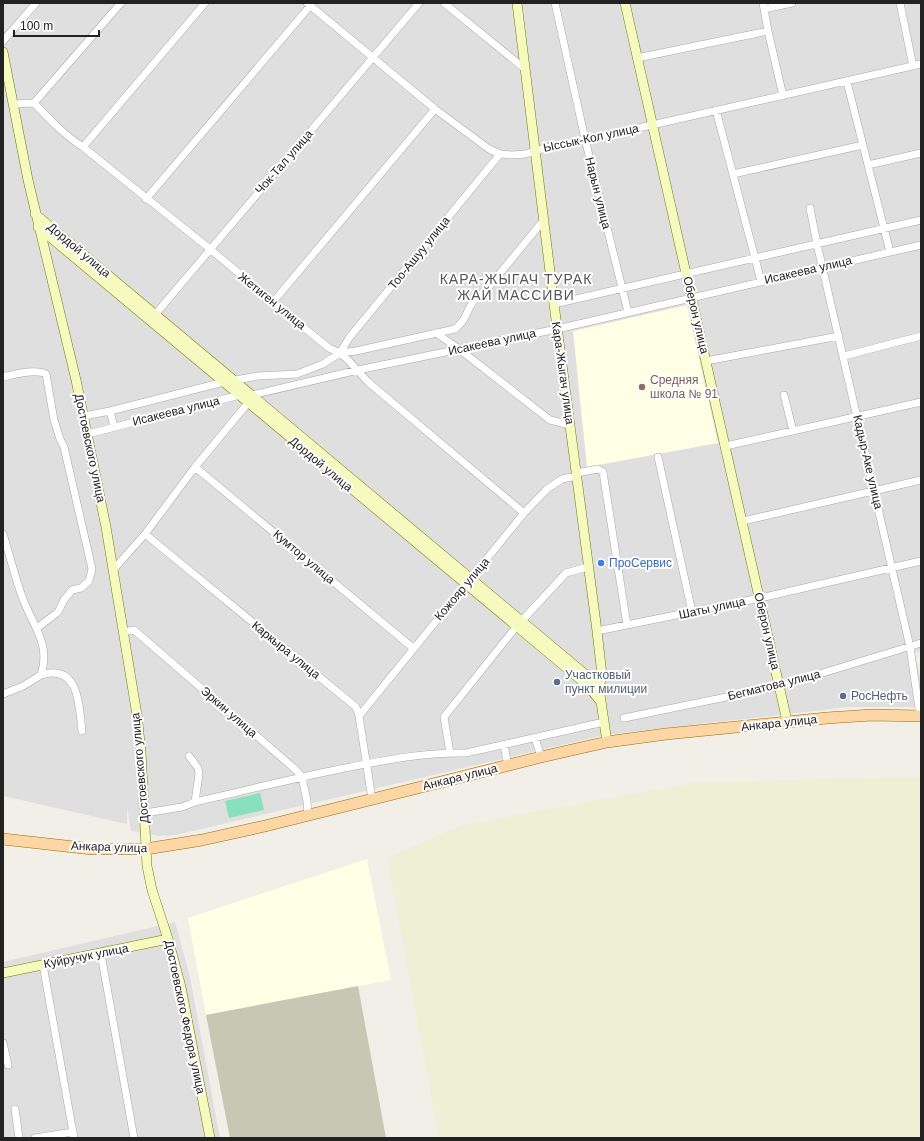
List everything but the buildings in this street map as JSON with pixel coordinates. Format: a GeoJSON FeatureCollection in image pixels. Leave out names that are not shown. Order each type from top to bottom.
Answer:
{"type":"FeatureCollection","features":[{"type":"Feature","properties":{"kind":"main road","name":"Анкара улица"},"geometry":{"type":"LineString","coordinates":[[3,839],[92,849],[146,849],[202,840],[608,742],[666,734],[787,722],[866,716],[921,716]]}},
{"type":"Feature","properties":{"kind":"street"},"geometry":{"type":"LineString","coordinates":[[3,41],[36,3]]}},
{"type":"Feature","properties":{"kind":"street"},"geometry":{"type":"LineString","coordinates":[[14,104],[34,103],[121,3]]}},
{"type":"Feature","properties":{"kind":"street"},"geometry":{"type":"LineString","coordinates":[[83,147],[205,3]]}},
{"type":"Feature","properties":{"kind":"street","name":"Чок-Тал улица"},"geometry":{"type":"LineString","coordinates":[[152,317],[419,3]]}},
{"type":"Feature","properties":{"kind":"street"},"geometry":{"type":"LineString","coordinates":[[444,3],[525,69]]}},
{"type":"Feature","properties":{"kind":"street","name":"Кара-Жыгач улица"},"geometry":{"type":"LineString","coordinates":[[516,3],[597,631],[598,682],[608,742]]}},
{"type":"Feature","properties":{"kind":"street","name":"Нарын улица"},"geometry":{"type":"LineString","coordinates":[[555,3],[585,140],[628,312]]}},
{"type":"Feature","properties":{"kind":"street","name":"Оберон улица"},"geometry":{"type":"LineString","coordinates":[[625,3],[743,521],[787,722]]}},
{"type":"Feature","properties":{"kind":"street"},"geometry":{"type":"LineString","coordinates":[[783,96],[763,6],[792,3]]}},
{"type":"Feature","properties":{"kind":"street"},"geometry":{"type":"LineString","coordinates":[[900,3],[913,66]]}},
{"type":"Feature","properties":{"kind":"street"},"geometry":{"type":"LineString","coordinates":[[146,199],[309,4]]}},
{"type":"Feature","properties":{"kind":"street","name":"Ыссык-Кол улица"},"geometry":{"type":"LineString","coordinates":[[309,4],[435,109],[489,150],[500,154],[526,154],[921,64]]}},
{"type":"Feature","properties":{"kind":"street"},"geometry":{"type":"LineString","coordinates":[[638,58],[768,31]]}},
{"type":"Feature","properties":{"kind":"street","name":"Достоевского улица"},"geometry":{"type":"LineString","coordinates":[[3,52],[35,214],[84,416],[106,527],[141,752],[146,849]]}},
{"type":"Feature","properties":{"kind":"street"},"geometry":{"type":"LineString","coordinates":[[847,82],[890,252]]}},
{"type":"Feature","properties":{"kind":"street","name":"Жетиген улица"},"geometry":{"type":"LineString","coordinates":[[34,103],[73,141],[83,147],[210,249],[329,348],[340,353],[368,382],[524,513]]}},
{"type":"Feature","properties":{"kind":"street"},"geometry":{"type":"LineString","coordinates":[[273,302],[435,109]]}},
{"type":"Feature","properties":{"kind":"street"},"geometry":{"type":"LineString","coordinates":[[716,110],[761,281]]}},
{"type":"Feature","properties":{"kind":"street"},"geometry":{"type":"LineString","coordinates":[[733,174],[863,145]]}},
{"type":"Feature","properties":{"kind":"street"},"geometry":{"type":"LineString","coordinates":[[868,165],[921,152]]}},
{"type":"Feature","properties":{"kind":"street","name":"Тоо-Ашуу улица"},"geometry":{"type":"LineString","coordinates":[[340,353],[349,338],[500,154]]}},
{"type":"Feature","properties":{"kind":"street","name":"Кадыр-Аке улица"},"geometry":{"type":"LineString","coordinates":[[810,208],[822,267],[844,356],[910,646],[921,716]]}},
{"type":"Feature","properties":{"kind":"street","name":"Дордой улица"},"geometry":{"type":"LineString","coordinates":[[35,214],[224,382],[240,395],[250,399]]}},
{"type":"Feature","properties":{"kind":"street","name":"Исакеева улица"},"geometry":{"type":"LineString","coordinates":[[554,304],[921,220]]}},
{"type":"Feature","properties":{"kind":"street","name":"Исакеева улица"},"geometry":{"type":"LineString","coordinates":[[84,416],[110,411],[234,380],[258,376],[297,374],[323,364],[340,353],[356,352],[455,329],[466,317],[471,304],[488,289],[543,221]]}},
{"type":"Feature","properties":{"kind":"street"},"geometry":{"type":"LineString","coordinates":[[38,227],[49,225]]}},
{"type":"Feature","properties":{"kind":"street","name":"Дордой улица"},"geometry":{"type":"LineString","coordinates":[[38,227],[234,380],[250,399],[519,624],[586,685],[602,703]]}},
{"type":"Feature","properties":{"kind":"street"},"geometry":{"type":"LineString","coordinates":[[43,247],[45,242],[48,240],[54,240]]}},
{"type":"Feature","properties":{"kind":"street","name":"Исакеева улица"},"geometry":{"type":"LineString","coordinates":[[250,399],[358,370],[557,329],[921,245]]}},
{"type":"Feature","properties":{"kind":"street"},"geometry":{"type":"LineString","coordinates":[[436,333],[459,349],[550,420],[570,425]]}},
{"type":"Feature","properties":{"kind":"street"},"geometry":{"type":"LineString","coordinates":[[706,361],[839,336]]}},
{"type":"Feature","properties":{"kind":"street"},"geometry":{"type":"LineString","coordinates":[[844,356],[921,336]]}},
{"type":"Feature","properties":{"kind":"street"},"geometry":{"type":"LineString","coordinates":[[3,377],[35,372],[43,372],[46,374],[54,420],[64,447],[92,569],[89,581],[82,588],[72,590],[64,600],[58,612],[37,628]]}},
{"type":"Feature","properties":{"kind":"street","name":"Исакеева улица"},"geometry":{"type":"LineString","coordinates":[[88,434],[240,395]]}},
{"type":"Feature","properties":{"kind":"street"},"geometry":{"type":"LineString","coordinates":[[784,395],[793,431]]}},
{"type":"Feature","properties":{"kind":"street"},"geometry":{"type":"LineString","coordinates":[[113,570],[145,534],[195,467],[250,399]]}},
{"type":"Feature","properties":{"kind":"street"},"geometry":{"type":"LineString","coordinates":[[726,446],[921,402]]}},
{"type":"Feature","properties":{"kind":"street"},"geometry":{"type":"LineString","coordinates":[[110,411],[114,427]]}},
{"type":"Feature","properties":{"kind":"street"},"geometry":{"type":"LineString","coordinates":[[658,457],[692,612]]}},
{"type":"Feature","properties":{"kind":"street","name":"Кумтор улица"},"geometry":{"type":"LineString","coordinates":[[195,467],[413,648]]}},
{"type":"Feature","properties":{"kind":"street","name":"Кожояр улица"},"geometry":{"type":"LineString","coordinates":[[358,716],[524,513],[548,489],[562,479],[598,468],[604,472],[627,625]]}},
{"type":"Feature","properties":{"kind":"street"},"geometry":{"type":"LineString","coordinates":[[743,521],[921,480]]}},
{"type":"Feature","properties":{"kind":"street"},"geometry":{"type":"LineString","coordinates":[[3,534],[23,599],[44,645],[44,664],[41,675]]}},
{"type":"Feature","properties":{"kind":"street","name":"Каркыра улица"},"geometry":{"type":"LineString","coordinates":[[145,534],[356,707],[372,799]]}},
{"type":"Feature","properties":{"kind":"street","name":"Шаты улица"},"geometry":{"type":"LineString","coordinates":[[597,631],[760,598],[921,561]]}},
{"type":"Feature","properties":{"kind":"street"},"geometry":{"type":"LineString","coordinates":[[450,753],[444,717],[519,624],[566,573],[588,567]]}},
{"type":"Feature","properties":{"kind":"street","name":"Дордой улица"},"geometry":{"type":"LineString","coordinates":[[519,624],[598,682]]}},
{"type":"Feature","properties":{"kind":"street","name":"Эркин улица"},"geometry":{"type":"LineString","coordinates":[[122,632],[134,630],[296,770],[302,777]]}},
{"type":"Feature","properties":{"kind":"street","name":"Бегматова улица"},"geometry":{"type":"LineString","coordinates":[[624,718],[780,686],[921,643]]}},
{"type":"Feature","properties":{"kind":"street"},"geometry":{"type":"LineString","coordinates":[[3,694],[22,686],[41,675],[51,672],[60,673],[70,680],[76,691],[82,731]]}},
{"type":"Feature","properties":{"kind":"street"},"geometry":{"type":"LineString","coordinates":[[144,813],[182,807],[195,802],[366,764],[415,756],[466,753],[604,722]]}},
{"type":"Feature","properties":{"kind":"street"},"geometry":{"type":"LineString","coordinates":[[535,738],[541,758]]}},
{"type":"Feature","properties":{"kind":"street"},"geometry":{"type":"LineString","coordinates":[[504,745],[508,766]]}},
{"type":"Feature","properties":{"kind":"street"},"geometry":{"type":"LineString","coordinates":[[189,756],[198,768],[199,774],[195,802]]}},
{"type":"Feature","properties":{"kind":"street"},"geometry":{"type":"LineString","coordinates":[[302,777],[308,815]]}},
{"type":"Feature","properties":{"kind":"street","name":"Достоевского Федора улица"},"geometry":{"type":"LineString","coordinates":[[146,849],[147,866],[152,890],[181,987],[210,1138]]}},
{"type":"Feature","properties":{"kind":"street","name":"Куйручук улица"},"geometry":{"type":"LineString","coordinates":[[3,973],[168,940]]}},
{"type":"Feature","properties":{"kind":"street"},"geometry":{"type":"LineString","coordinates":[[100,954],[134,1138]]}},
{"type":"Feature","properties":{"kind":"street"},"geometry":{"type":"LineString","coordinates":[[35,1138],[74,1135],[43,964]]}},
{"type":"Feature","properties":{"kind":"street"},"geometry":{"type":"LineString","coordinates":[[3,1043],[8,1065]]}},
{"type":"Feature","properties":{"kind":"street"},"geometry":{"type":"LineString","coordinates":[[15,1109],[19,1138]]}},
{"type":"Feature","properties":{"kind":"shaded area","name":"КАРА-ЖЫГАЧ ТУРАК ЖАЙ МАССИВИ"},"geometry":{"type":"Polygon","coordinates":[[[3,3],[921,3],[921,651],[915,653],[921,681],[921,707],[849,707],[605,735],[176,835],[159,836],[131,831],[127,806],[127,824],[3,796],[3,3]]]}},
{"type":"Feature","properties":{"kind":"shaded area","name":"Средняя школа № 91"},"geometry":{"type":"Polygon","coordinates":[[[687,305],[718,443],[587,467],[573,331],[687,305]]]}},
{"type":"Feature","properties":{"kind":"shaded area"},"geometry":{"type":"Polygon","coordinates":[[[921,777],[921,1138],[439,1138],[387,858],[462,825],[698,782],[921,777]]]}},
{"type":"Feature","properties":{"kind":"shaded area"},"geometry":{"type":"Polygon","coordinates":[[[367,859],[391,980],[206,1015],[188,918],[367,859]]]}},
{"type":"Feature","properties":{"kind":"shaded area"},"geometry":{"type":"Polygon","coordinates":[[[175,922],[190,977],[220,1138],[3,1138],[3,962],[175,922]]]}},
{"type":"Feature","properties":{"kind":"shaded area"},"geometry":{"type":"Polygon","coordinates":[[[358,986],[386,1138],[230,1138],[206,1015],[358,986]]]}},
{"type":"Feature","properties":{"kind":"green space"},"geometry":{"type":"Polygon","coordinates":[[[260,793],[264,810],[229,818],[225,801],[260,793]]]}},
{"type":"Feature","properties":{"kind":"place","name":"Средняя школа № 91"},"geometry":{"type":"Point","coordinates":[642,387]}},
{"type":"Feature","properties":{"kind":"place","name":"ПроСервис"},"geometry":{"type":"Point","coordinates":[601,563]}},
{"type":"Feature","properties":{"kind":"place","name":"Участковый пункт милиции"},"geometry":{"type":"Point","coordinates":[557,682]}},
{"type":"Feature","properties":{"kind":"place","name":"РосНефть"},"geometry":{"type":"Point","coordinates":[843,696]}},
{"type":"Feature","properties":{"kind":"district","name":"КАРА-ЖЫГАЧ ТУРАК ЖАЙ МАССИВИ"},"geometry":{"type":"Point","coordinates":[516,288]}}]}
